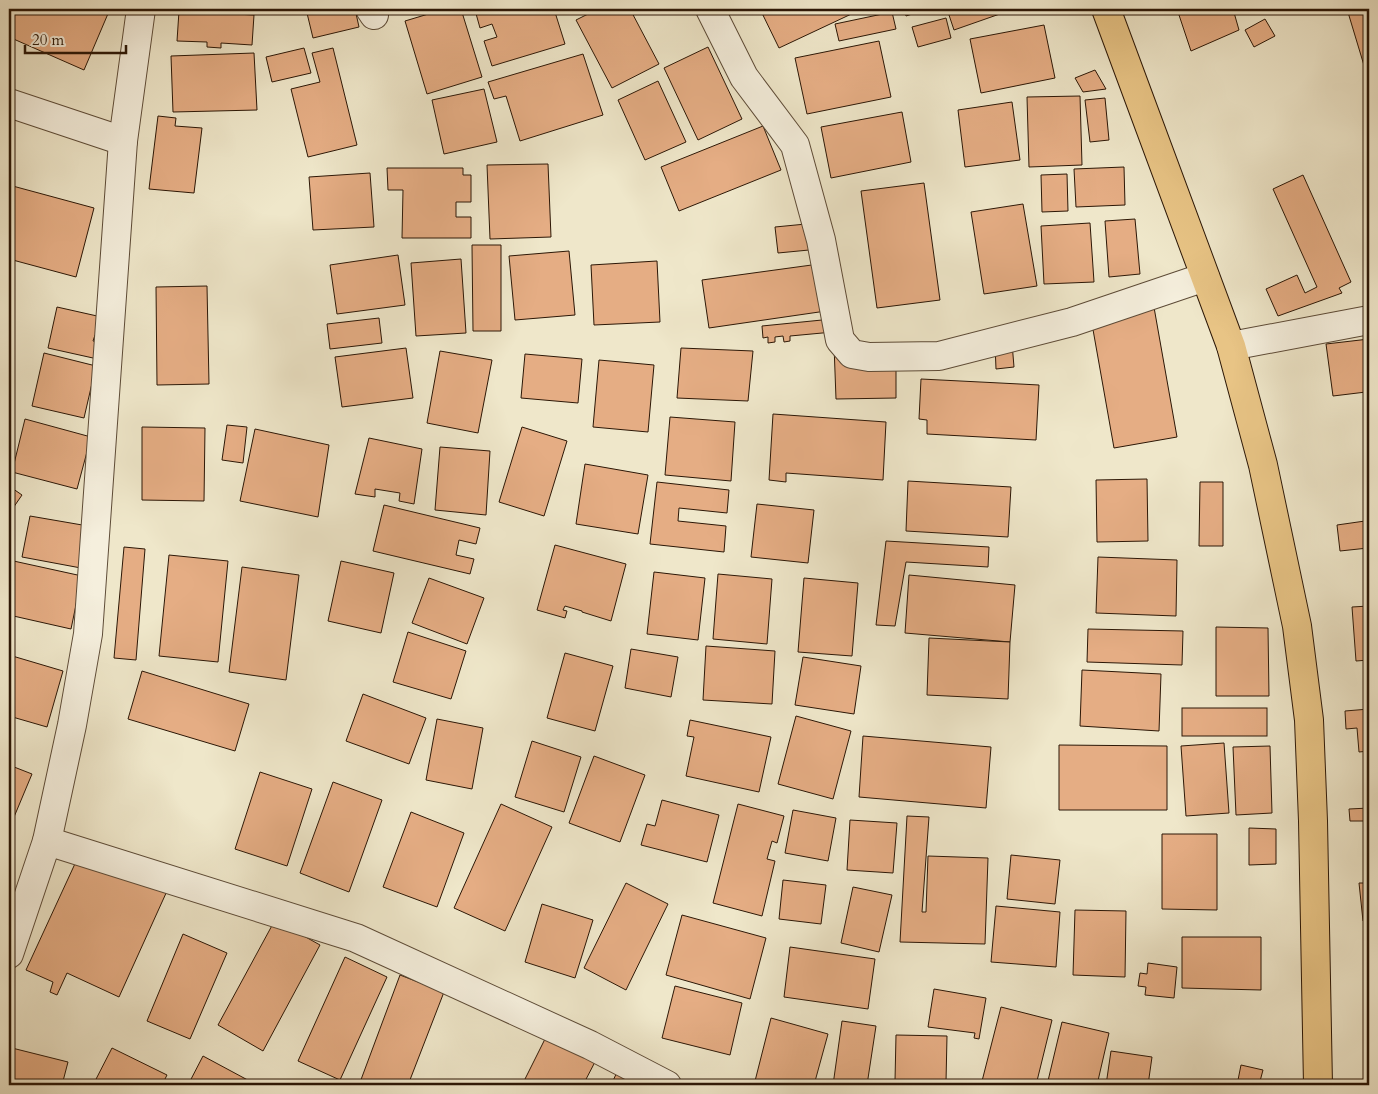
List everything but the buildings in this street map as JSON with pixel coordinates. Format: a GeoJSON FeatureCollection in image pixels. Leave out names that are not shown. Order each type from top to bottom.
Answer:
{"type":"FeatureCollection","features":[{"type":"Feature","properties":{"kind":"main road"},"geometry":{"type":"LineString","coordinates":[[1106,9],[1231,346],[1263,465],[1297,626],[1309,720],[1318,1085]]}},
{"type":"Feature","properties":{"kind":"street"},"geometry":{"type":"LineString","coordinates":[[9,954],[47,841],[72,725],[88,634],[123,140],[141,9]]}},
{"type":"Feature","properties":{"kind":"street"},"geometry":{"type":"LineString","coordinates":[[710,9],[744,77],[795,145],[821,240],[840,340],[852,354],[869,357],[939,356],[1072,322],[1205,277]]}},
{"type":"Feature","properties":{"kind":"street"},"geometry":{"type":"LineString","coordinates":[[9,103],[123,140]]}},
{"type":"Feature","properties":{"kind":"street"},"geometry":{"type":"LineString","coordinates":[[1231,346],[1369,320]]}},
{"type":"Feature","properties":{"kind":"street"},"geometry":{"type":"LineString","coordinates":[[47,841],[356,938],[590,1045],[667,1085]]}}]}
